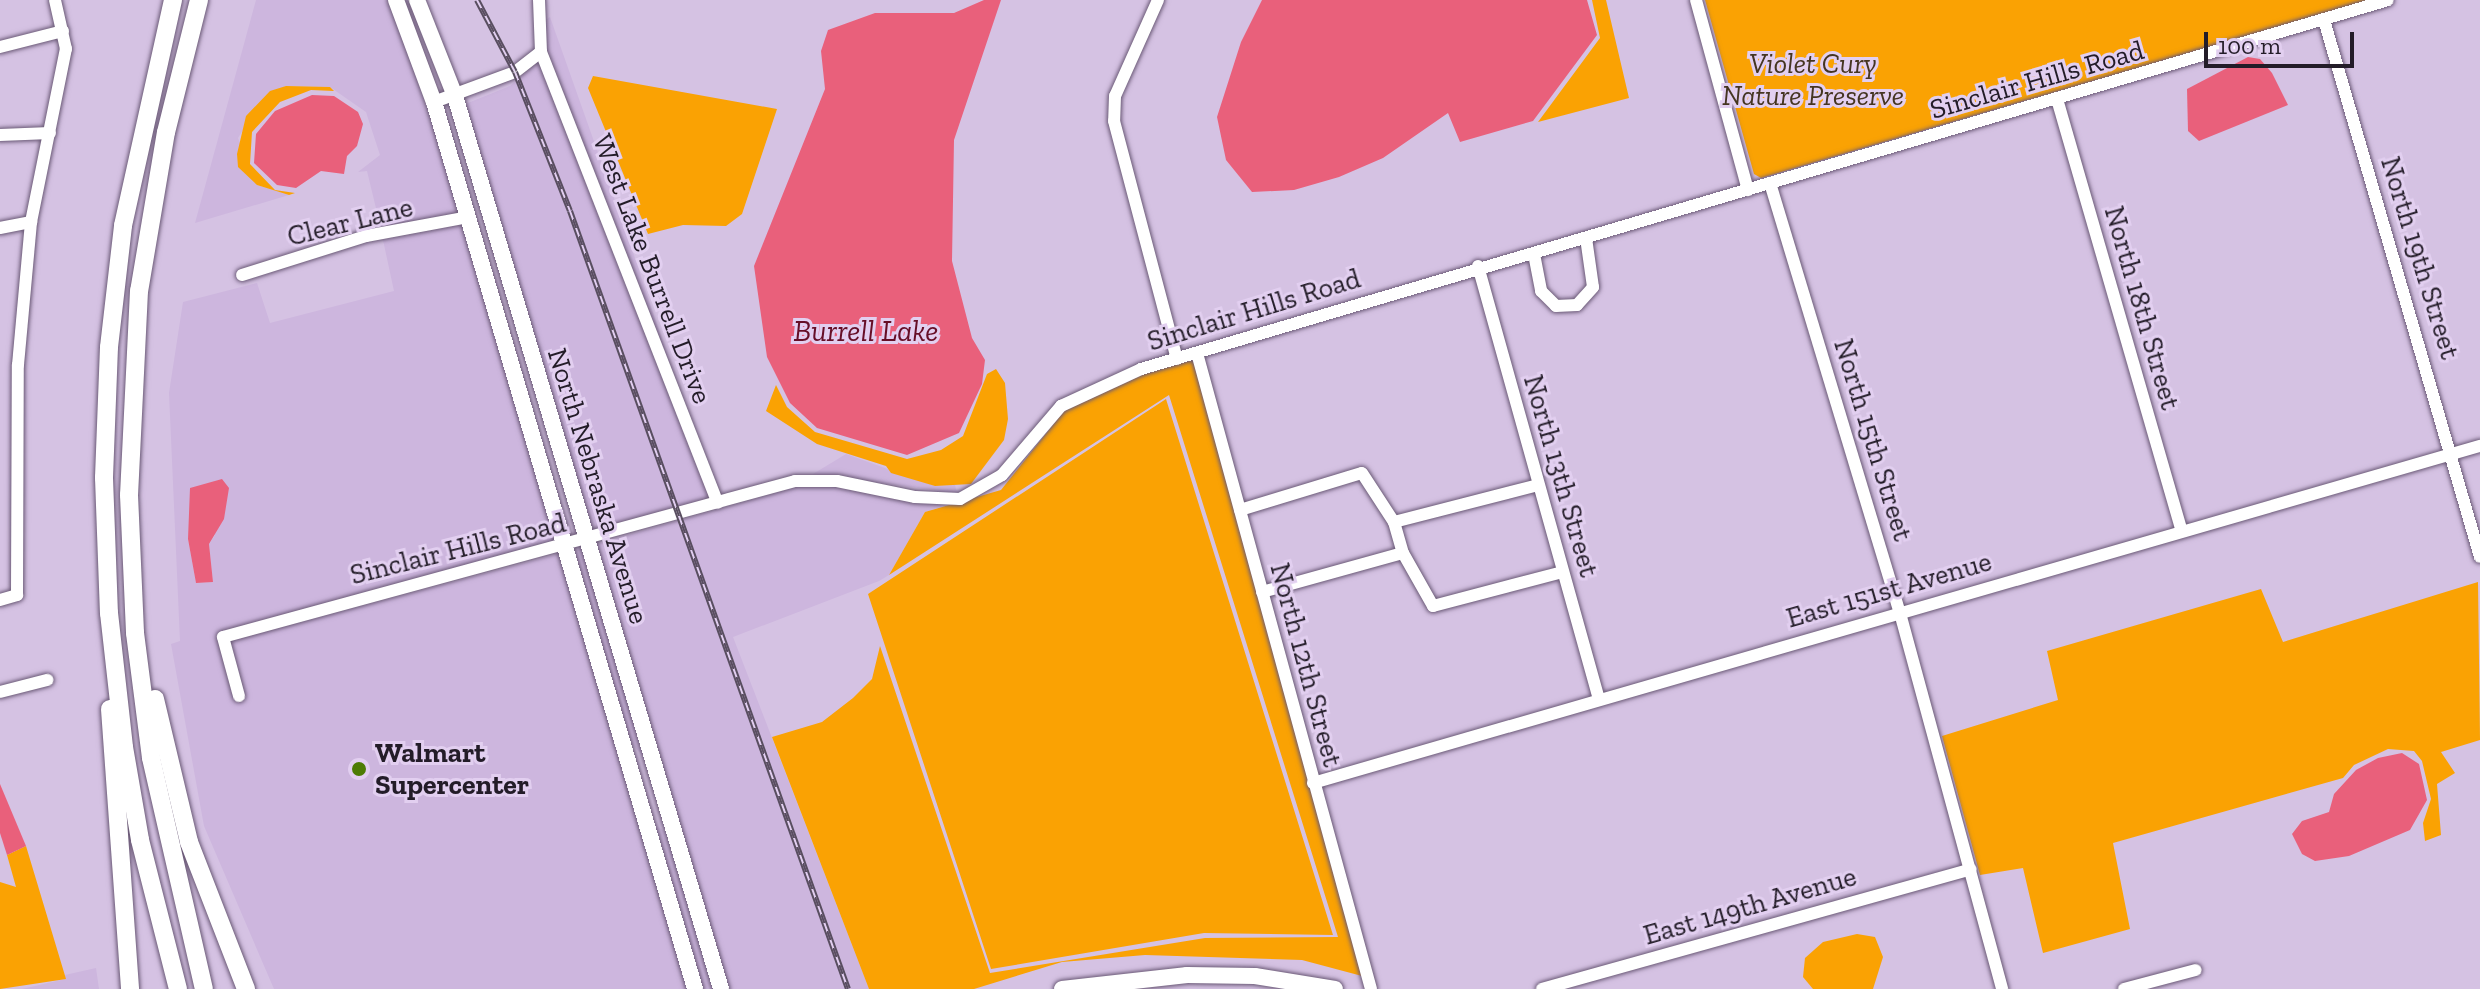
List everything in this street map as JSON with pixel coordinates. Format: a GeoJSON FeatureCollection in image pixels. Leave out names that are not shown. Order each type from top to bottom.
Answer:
{"type":"FeatureCollection","features":[{"type":"Feature","properties":{"kind":"highway"},"geometry":{"type":"LineString","coordinates":[[130,989],[109,742],[113,662],[104,478],[111,331],[133,166],[173,0]]}},
{"type":"Feature","properties":{"kind":"highway"},"geometry":{"type":"LineString","coordinates":[[199,0],[166,132],[139,291],[130,451],[135,633],[159,808],[204,989]]}},
{"type":"Feature","properties":{"kind":"highway"},"geometry":{"type":"LineString","coordinates":[[135,633],[189,842],[246,989]]}},
{"type":"Feature","properties":{"kind":"highway"},"geometry":{"type":"LineString","coordinates":[[113,662],[140,840],[178,989]]}},
{"type":"Feature","properties":{"kind":"main road","name":"North Nebraska Avenue"},"geometry":{"type":"LineString","coordinates":[[396,0],[434,102],[469,217],[695,989]]}},
{"type":"Feature","properties":{"kind":"main road","name":"North Nebraska Avenue"},"geometry":{"type":"LineString","coordinates":[[417,0],[455,96],[721,989]]}},
{"type":"Feature","properties":{"kind":"main road"},"geometry":{"type":"LineString","coordinates":[[469,217],[483,230],[504,299],[517,307]]}},
{"type":"Feature","properties":{"kind":"main road"},"geometry":{"type":"LineString","coordinates":[[504,335],[519,351],[538,409],[555,432]]}},
{"type":"Feature","properties":{"kind":"main road"},"geometry":{"type":"LineString","coordinates":[[626,745],[638,757],[656,818],[666,828],[673,827]]}},
{"type":"Feature","properties":{"kind":"main road"},"geometry":{"type":"LineString","coordinates":[[1062,989],[1187,975],[1255,976],[1335,989]]}},
{"type":"Feature","properties":{"kind":"street"},"geometry":{"type":"LineString","coordinates":[[0,600],[17,595],[18,365],[31,222],[66,49],[55,0]]}},
{"type":"Feature","properties":{"kind":"street","name":"West Lake Burrell Drive"},"geometry":{"type":"LineString","coordinates":[[539,0],[541,52],[718,503]]}},
{"type":"Feature","properties":{"kind":"street"},"geometry":{"type":"LineString","coordinates":[[1158,0],[1115,96],[1114,121],[1177,359]]}},
{"type":"Feature","properties":{"kind":"street"},"geometry":{"type":"LineString","coordinates":[[1696,0],[1748,190]]}},
{"type":"Feature","properties":{"kind":"street","name":"Sinclair Hills Road"},"geometry":{"type":"LineString","coordinates":[[239,696],[223,637],[566,547],[718,503],[816,480],[937,500],[960,499],[1002,475],[1061,406],[1102,384],[1478,266],[1534,254],[2388,0]]}},
{"type":"Feature","properties":{"kind":"street","name":"North 19th Street"},"geometry":{"type":"LineString","coordinates":[[2324,20],[2454,454],[2480,557]]}},
{"type":"Feature","properties":{"kind":"street"},"geometry":{"type":"LineString","coordinates":[[0,47],[63,31]]}},
{"type":"Feature","properties":{"kind":"street"},"geometry":{"type":"LineString","coordinates":[[434,102],[515,72],[541,52]]}},
{"type":"Feature","properties":{"kind":"street","name":"North 18th Street"},"geometry":{"type":"LineString","coordinates":[[2057,99],[2181,530]]}},
{"type":"Feature","properties":{"kind":"street"},"geometry":{"type":"LineString","coordinates":[[0,135],[50,133]]}},
{"type":"Feature","properties":{"kind":"street","name":"North 15th Street"},"geometry":{"type":"LineString","coordinates":[[1770,183],[1900,613],[2002,989]]}},
{"type":"Feature","properties":{"kind":"street","name":"Clear Lane"},"geometry":{"type":"LineString","coordinates":[[242,275],[366,236],[469,217]]}},
{"type":"Feature","properties":{"kind":"street"},"geometry":{"type":"LineString","coordinates":[[0,228],[31,222]]}},
{"type":"Feature","properties":{"kind":"street"},"geometry":{"type":"LineString","coordinates":[[1534,254],[1541,291],[1556,306],[1577,305],[1593,287],[1586,238]]}},
{"type":"Feature","properties":{"kind":"street","name":"North 13th Street"},"geometry":{"type":"LineString","coordinates":[[1478,266],[1599,699]]}},
{"type":"Feature","properties":{"kind":"street","name":"North 12th Street"},"geometry":{"type":"LineString","coordinates":[[1197,353],[1371,989]]}},
{"type":"Feature","properties":{"kind":"street","name":"East 151st Avenue"},"geometry":{"type":"LineString","coordinates":[[1313,783],[2480,446]]}},
{"type":"Feature","properties":{"kind":"street"},"geometry":{"type":"LineString","coordinates":[[1240,510],[1362,473],[1394,522],[1403,553],[1433,606],[1563,572]]}},
{"type":"Feature","properties":{"kind":"street"},"geometry":{"type":"LineString","coordinates":[[1394,522],[1538,485]]}},
{"type":"Feature","properties":{"kind":"street"},"geometry":{"type":"LineString","coordinates":[[1262,592],[1403,553]]}},
{"type":"Feature","properties":{"kind":"street"},"geometry":{"type":"LineString","coordinates":[[0,692],[47,680]]}},
{"type":"Feature","properties":{"kind":"street","name":"East 149th Avenue"},"geometry":{"type":"LineString","coordinates":[[1542,989],[1971,869]]}},
{"type":"Feature","properties":{"kind":"street"},"geometry":{"type":"LineString","coordinates":[[2124,989],[2196,970]]}},
{"type":"Feature","properties":{"kind":"shaded area"},"geometry":{"type":"Polygon","coordinates":[[[256,0],[390,0],[462,213],[381,229],[367,171],[358,172],[380,155],[366,112],[330,87],[286,86],[265,96],[238,138],[257,185],[289,195],[195,223],[256,0]]]}},
{"type":"Feature","properties":{"kind":"shaded area"},"geometry":{"type":"Polygon","coordinates":[[[550,17],[677,385],[546,50],[544,21],[550,17]]]}},
{"type":"Feature","properties":{"kind":"shaded area"},"geometry":{"type":"Polygon","coordinates":[[[539,61],[710,499],[591,534],[463,105],[510,86],[539,61]]]}},
{"type":"Feature","properties":{"kind":"shaded area"},"geometry":{"type":"Polygon","coordinates":[[[466,224],[560,542],[222,631],[218,638],[236,703],[246,700],[230,641],[563,553],[689,989],[274,989],[204,826],[171,644],[180,641],[169,393],[183,302],[257,283],[270,323],[394,291],[383,240],[466,224]],[[193,521],[188,539],[196,583],[213,582],[209,544],[215,535],[193,521]]]}},
{"type":"Feature","properties":{"kind":"shaded area"},"geometry":{"type":"Polygon","coordinates":[[[846,454],[935,486],[955,485],[957,493],[813,474],[846,454]]]}},
{"type":"Feature","properties":{"kind":"shaded area"},"geometry":{"type":"Polygon","coordinates":[[[796,487],[837,487],[944,506],[925,512],[889,575],[733,637],[869,989],[726,989],[594,545],[796,487]]]}},
{"type":"Feature","properties":{"kind":"shaded area"},"geometry":{"type":"Polygon","coordinates":[[[584,548],[664,820],[643,756],[630,742],[573,551],[584,548]]]}},
{"type":"Feature","properties":{"kind":"shaded area"},"geometry":{"type":"Polygon","coordinates":[[[655,825],[669,834],[715,989],[700,989],[655,825]]]}},
{"type":"Feature","properties":{"kind":"shaded area"},"geometry":{"type":"Polygon","coordinates":[[[96,968],[99,989],[22,989],[65,979],[65,975],[96,968]]]}},
{"type":"Feature","properties":{"kind":"green space"},"geometry":{"type":"Polygon","coordinates":[[[1592,0],[1606,0],[1629,98],[1538,122],[1600,38],[1592,0]]]}},
{"type":"Feature","properties":{"kind":"green space","name":"Violet Cury Nature Preserve"},"geometry":{"type":"Polygon","coordinates":[[[1705,0],[2369,0],[1761,178],[1754,174],[1705,0]]]}},
{"type":"Feature","properties":{"kind":"green space"},"geometry":{"type":"Polygon","coordinates":[[[593,76],[777,109],[742,214],[726,226],[683,225],[648,234],[588,88],[593,76]]]}},
{"type":"Feature","properties":{"kind":"green space"},"geometry":{"type":"Polygon","coordinates":[[[286,86],[330,87],[334,91],[311,90],[280,102],[252,132],[250,164],[275,190],[295,193],[289,195],[257,185],[238,167],[237,154],[246,116],[270,91],[286,86]]]}},
{"type":"Feature","properties":{"kind":"green space"},"geometry":{"type":"Polygon","coordinates":[[[1193,360],[1362,976],[1302,960],[1145,955],[1062,962],[974,989],[869,989],[772,737],[822,722],[853,698],[872,679],[880,646],[990,973],[1205,938],[1338,937],[1169,395],[889,575],[925,512],[1001,490],[1064,411],[1142,375],[1193,360]]]}},
{"type":"Feature","properties":{"kind":"green space"},"geometry":{"type":"Polygon","coordinates":[[[996,369],[1005,383],[1008,419],[1004,440],[971,484],[935,486],[891,473],[886,466],[817,444],[766,411],[776,385],[787,407],[815,432],[907,459],[941,450],[963,436],[987,374],[996,369]]]}},
{"type":"Feature","properties":{"kind":"green space"},"geometry":{"type":"Polygon","coordinates":[[[1166,399],[1333,935],[1204,933],[991,969],[868,594],[1166,399]]]}},
{"type":"Feature","properties":{"kind":"green space"},"geometry":{"type":"Polygon","coordinates":[[[2478,582],[2480,740],[2441,752],[2455,773],[2437,784],[2441,835],[2425,841],[2423,823],[2431,799],[2422,761],[2414,751],[2388,749],[2354,765],[2343,778],[2113,843],[2130,929],[2043,953],[2023,868],[1980,875],[1942,736],[2058,700],[2047,651],[2261,589],[2283,642],[2478,582]]]}},
{"type":"Feature","properties":{"kind":"green space"},"geometry":{"type":"Polygon","coordinates":[[[26,846],[66,979],[0,989],[0,882],[16,887],[7,855],[26,846]]]}},
{"type":"Feature","properties":{"kind":"green space"},"geometry":{"type":"Polygon","coordinates":[[[1857,934],[1875,937],[1883,957],[1873,989],[1813,989],[1803,977],[1805,958],[1823,942],[1857,934]]]}},
{"type":"Feature","properties":{"kind":"water","name":"Burrell Lake"},"geometry":{"type":"Polygon","coordinates":[[[984,0],[1001,0],[954,140],[952,261],[972,338],[985,360],[982,384],[959,433],[907,455],[817,428],[790,403],[767,357],[754,266],[825,89],[821,51],[828,30],[875,13],[954,13],[984,0]]]}},
{"type":"Feature","properties":{"kind":"water"},"geometry":{"type":"Polygon","coordinates":[[[1262,0],[1587,0],[1597,35],[1533,121],[1460,142],[1448,113],[1383,158],[1339,177],[1294,190],[1252,192],[1226,160],[1217,117],[1241,42],[1262,0]]]}},
{"type":"Feature","properties":{"kind":"water"},"geometry":{"type":"Polygon","coordinates":[[[2248,57],[2260,59],[2272,73],[2288,105],[2199,141],[2188,131],[2187,89],[2248,57]]]}},
{"type":"Feature","properties":{"kind":"water"},"geometry":{"type":"Polygon","coordinates":[[[312,95],[334,96],[358,112],[363,124],[357,146],[347,156],[344,174],[321,171],[296,188],[277,185],[254,163],[256,134],[275,111],[312,95]]]}},
{"type":"Feature","properties":{"kind":"water"},"geometry":{"type":"Polygon","coordinates":[[[222,479],[229,488],[224,519],[209,544],[213,582],[196,583],[188,539],[190,488],[222,479]]]}},
{"type":"Feature","properties":{"kind":"water"},"geometry":{"type":"Polygon","coordinates":[[[2402,753],[2419,764],[2427,800],[2410,830],[2349,856],[2315,861],[2302,854],[2292,834],[2302,821],[2329,812],[2334,794],[2356,770],[2378,758],[2402,753]]]}},
{"type":"Feature","properties":{"kind":"water"},"geometry":{"type":"Polygon","coordinates":[[[0,784],[26,846],[7,855],[0,833],[0,784]]]}},
{"type":"Feature","properties":{"kind":"railway"},"geometry":{"type":"LineString","coordinates":[[477,0],[515,72],[570,211],[848,989]]}},
{"type":"Feature","properties":{"kind":"place","name":"Walmart Supercenter"},"geometry":{"type":"Point","coordinates":[359,769]}}]}
